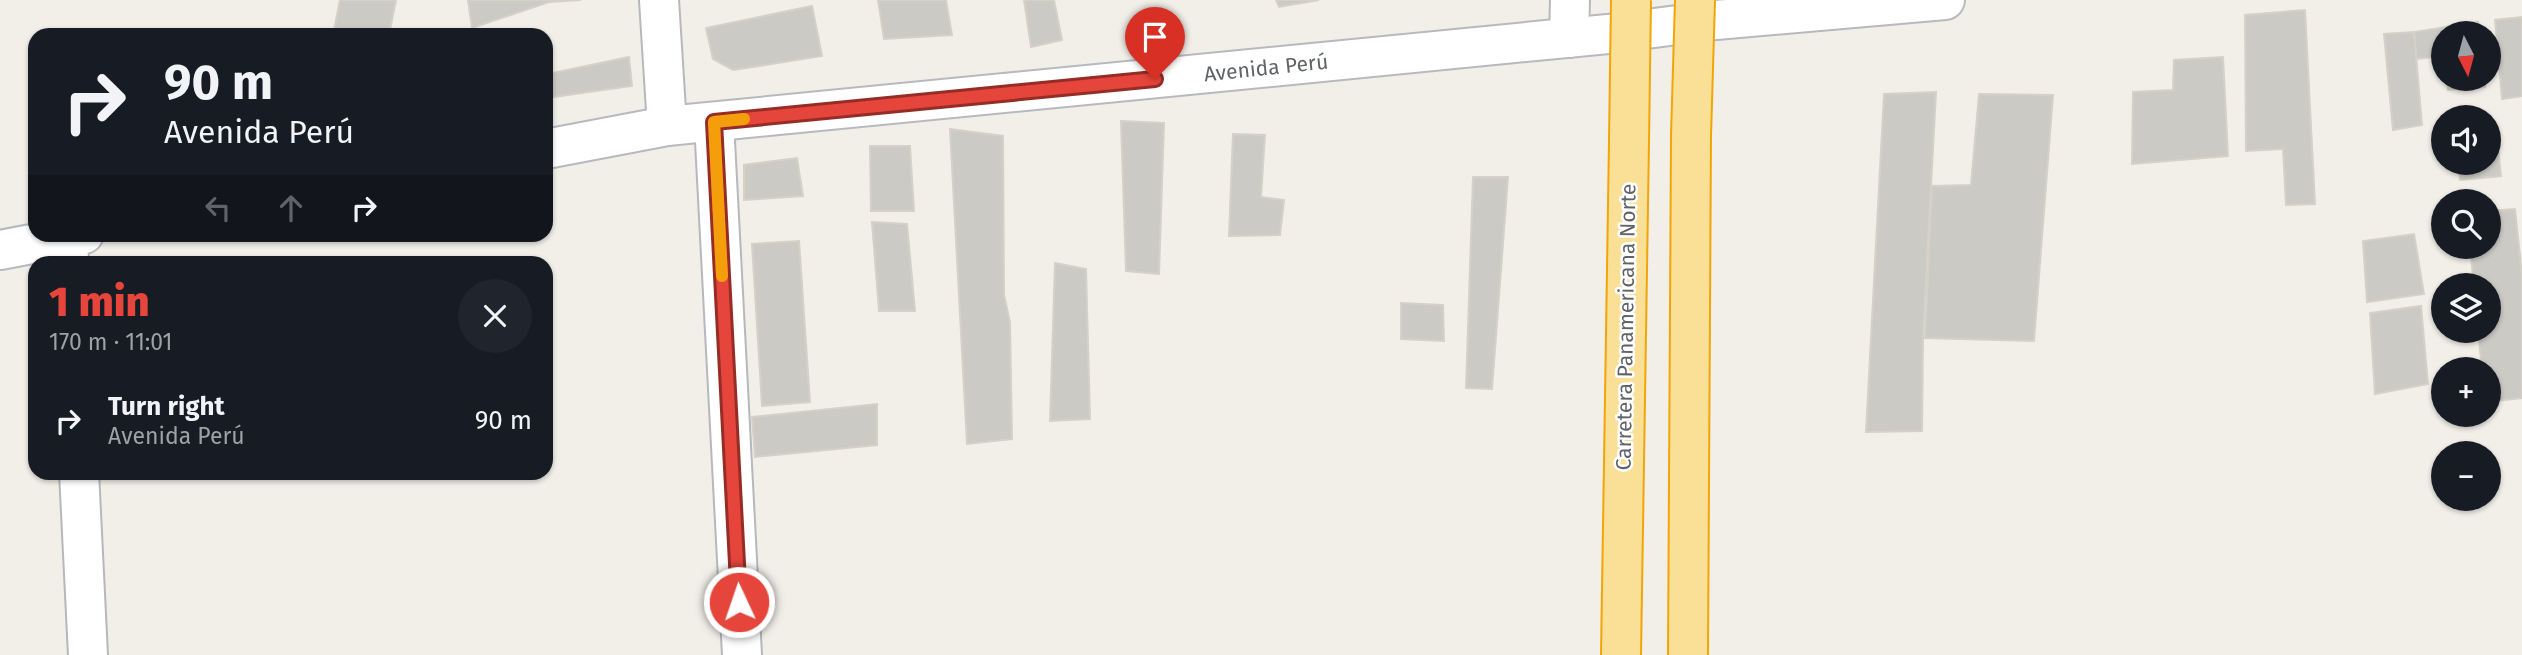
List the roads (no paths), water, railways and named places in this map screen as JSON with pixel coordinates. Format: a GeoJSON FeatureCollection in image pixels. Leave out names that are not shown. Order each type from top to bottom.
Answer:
{"type":"FeatureCollection","features":[{"type":"Feature","properties":{"kind":"highway","name":"Carretera Panamericana Norte"},"geometry":{"type":"LineString","coordinates":[[1621,655],[1631,0]]}},
{"type":"Feature","properties":{"kind":"highway"},"geometry":{"type":"LineString","coordinates":[[1688,655],[1691,136],[1695,0]]}},
{"type":"Feature","properties":{"kind":"main road"},"geometry":{"type":"LineString","coordinates":[[659,0],[667,126]]}},
{"type":"Feature","properties":{"kind":"main road"},"geometry":{"type":"LineString","coordinates":[[1569,38],[1570,0]]}},
{"type":"Feature","properties":{"kind":"main road","name":"Avenida Perú"},"geometry":{"type":"LineString","coordinates":[[553,148],[667,126],[1569,38],[1750,9],[1945,0]]}},
{"type":"Feature","properties":{"kind":"main road"},"geometry":{"type":"LineString","coordinates":[[714,122],[742,655]]}},
{"type":"Feature","properties":{"kind":"main road"},"geometry":{"type":"LineString","coordinates":[[0,250],[74,245]]}},
{"type":"Feature","properties":{"kind":"main road"},"geometry":{"type":"LineString","coordinates":[[79,480],[88,655]]}}]}
